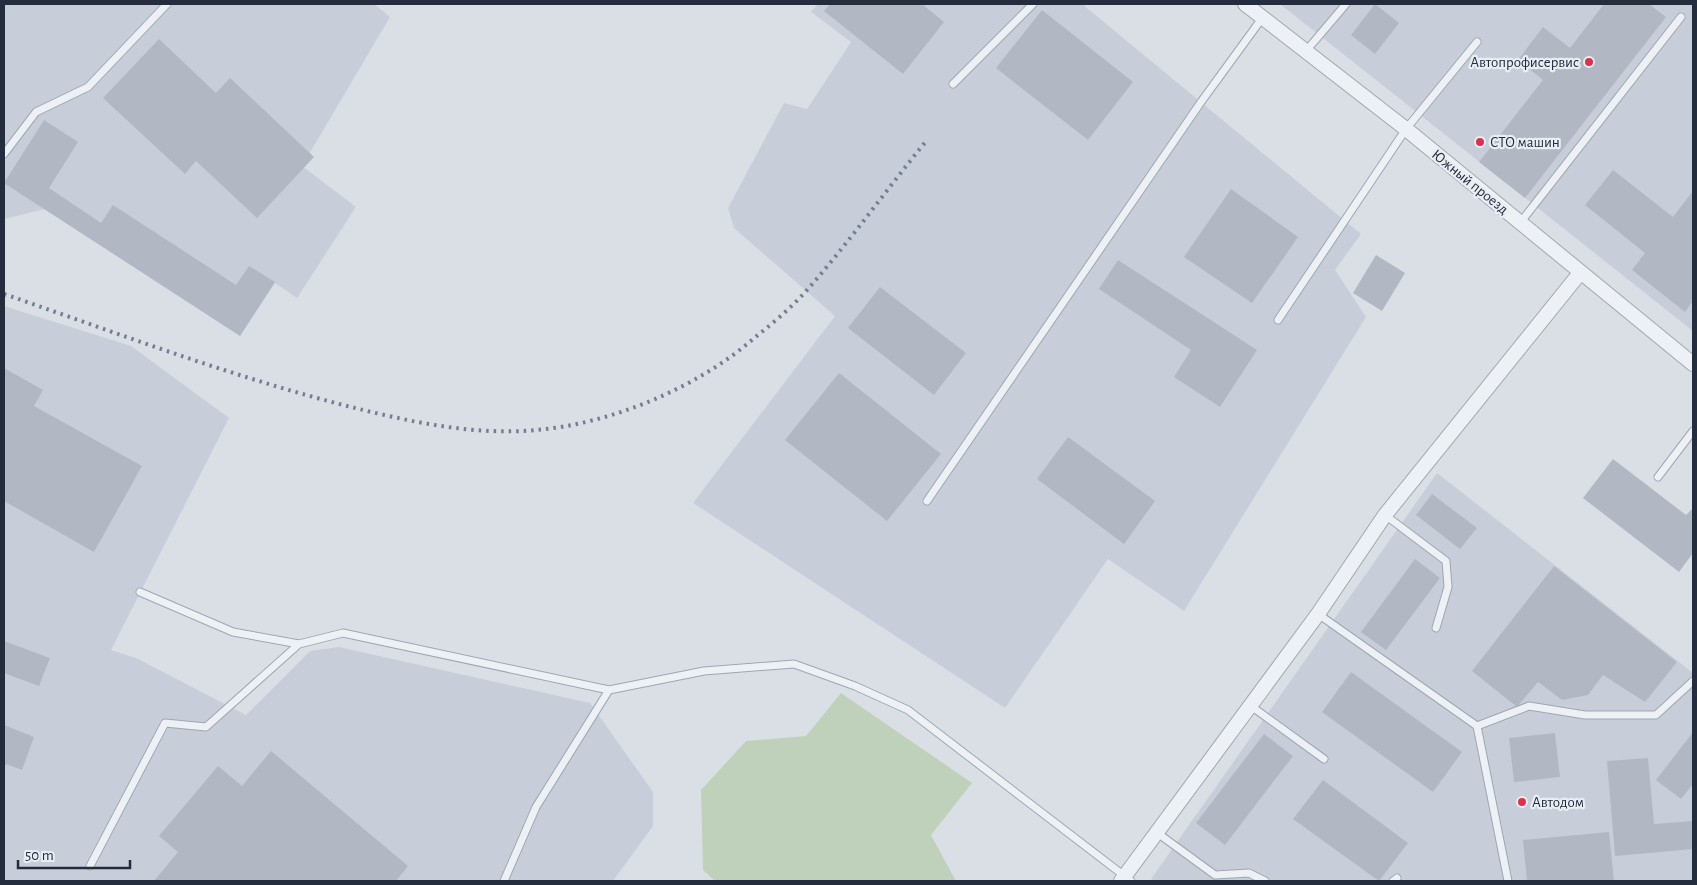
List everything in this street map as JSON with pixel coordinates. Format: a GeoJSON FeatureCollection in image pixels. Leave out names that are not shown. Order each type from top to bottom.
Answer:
{"type":"FeatureCollection","features":[{"type":"Feature","properties":{"kind":"street","name":"Южный проезд"},"geometry":{"type":"LineString","coordinates":[[1245,4],[1406,129],[1693,364]]}},
{"type":"Feature","properties":{"kind":"street"},"geometry":{"type":"LineString","coordinates":[[1126,880],[1156,832],[1252,706],[1318,614],[1385,515],[1580,273]]}},
{"type":"Feature","properties":{"kind":"lane"},"geometry":{"type":"LineString","coordinates":[[4,154],[36,112],[88,87],[167,4]]}},
{"type":"Feature","properties":{"kind":"lane"},"geometry":{"type":"LineString","coordinates":[[953,84],[1033,4]]}},
{"type":"Feature","properties":{"kind":"lane"},"geometry":{"type":"LineString","coordinates":[[1306,51],[1346,4]]}},
{"type":"Feature","properties":{"kind":"lane"},"geometry":{"type":"LineString","coordinates":[[927,502],[1201,102],[1263,17]]}},
{"type":"Feature","properties":{"kind":"lane"},"geometry":{"type":"LineString","coordinates":[[1520,223],[1681,17]]}},
{"type":"Feature","properties":{"kind":"lane"},"geometry":{"type":"LineString","coordinates":[[1278,320],[1406,129],[1477,42]]}},
{"type":"Feature","properties":{"kind":"lane"},"geometry":{"type":"LineString","coordinates":[[1658,477],[1693,431]]}},
{"type":"Feature","properties":{"kind":"lane"},"geometry":{"type":"LineString","coordinates":[[1385,515],[1446,561],[1448,587],[1436,628]]}},
{"type":"Feature","properties":{"kind":"lane"},"geometry":{"type":"LineString","coordinates":[[140,592],[233,632],[299,644],[343,634],[609,690],[704,672],[794,664],[855,686],[908,710],[1126,880]]}},
{"type":"Feature","properties":{"kind":"lane"},"geometry":{"type":"LineString","coordinates":[[1318,614],[1477,726],[1508,881]]}},
{"type":"Feature","properties":{"kind":"lane"},"geometry":{"type":"LineString","coordinates":[[90,866],[164,723],[206,727],[299,644]]}},
{"type":"Feature","properties":{"kind":"lane"},"geometry":{"type":"LineString","coordinates":[[1477,726],[1529,706],[1585,715],[1656,715],[1693,681]]}},
{"type":"Feature","properties":{"kind":"lane"},"geometry":{"type":"LineString","coordinates":[[504,881],[536,807],[609,690]]}},
{"type":"Feature","properties":{"kind":"lane"},"geometry":{"type":"LineString","coordinates":[[1252,706],[1324,759]]}},
{"type":"Feature","properties":{"kind":"lane"},"geometry":{"type":"LineString","coordinates":[[1156,832],[1215,875],[1249,873],[1265,881]]}},
{"type":"Feature","properties":{"kind":"shaded area"},"geometry":{"type":"Polygon","coordinates":[[[4,4],[374,4],[390,17],[302,166],[356,207],[297,298],[275,283],[240,336],[45,209],[4,219],[4,4]]]}},
{"type":"Feature","properties":{"kind":"shaded area"},"geometry":{"type":"Polygon","coordinates":[[[818,4],[1082,4],[1361,234],[1335,270],[1366,317],[1184,611],[1108,559],[1005,708],[693,503],[835,316],[734,228],[728,208],[784,103],[807,109],[851,42],[811,12],[818,4]]]}},
{"type":"Feature","properties":{"kind":"shaded area"},"geometry":{"type":"Polygon","coordinates":[[[1280,4],[1693,4],[1693,331],[1534,205],[1280,4]]]}},
{"type":"Feature","properties":{"kind":"shaded area"},"geometry":{"type":"Polygon","coordinates":[[[4,306],[131,346],[229,418],[111,650],[138,659],[246,715],[310,651],[339,647],[590,703],[653,792],[653,826],[613,881],[4,881],[4,306]]]}},
{"type":"Feature","properties":{"kind":"shaded area"},"geometry":{"type":"Polygon","coordinates":[[[1437,473],[1693,673],[1693,881],[1155,881],[1151,879],[1437,473]]]}},
{"type":"Feature","properties":{"kind":"green space"},"geometry":{"type":"Polygon","coordinates":[[[841,693],[972,783],[931,835],[956,881],[715,881],[703,870],[701,790],[746,741],[806,736],[841,693]]]}},
{"type":"Feature","properties":{"kind":"building"},"geometry":{"type":"Polygon","coordinates":[[[830,4],[922,4],[944,22],[903,74],[824,11],[830,4]]]}},
{"type":"Feature","properties":{"kind":"building"},"geometry":{"type":"Polygon","coordinates":[[[1375,4],[1399,23],[1375,54],[1351,35],[1375,4]]]}},
{"type":"Feature","properties":{"kind":"building"},"geometry":{"type":"Polygon","coordinates":[[[1604,4],[1649,4],[1666,17],[1525,198],[1479,162],[1543,80],[1518,60],[1543,27],[1570,48],[1604,4]]]}},
{"type":"Feature","properties":{"kind":"building"},"geometry":{"type":"Polygon","coordinates":[[[1042,10],[1133,82],[1088,140],[996,68],[1042,10]]]}},
{"type":"Feature","properties":{"kind":"building"},"geometry":{"type":"Polygon","coordinates":[[[159,39],[216,93],[230,78],[314,157],[257,218],[196,161],[185,174],[103,98],[159,39]]]}},
{"type":"Feature","properties":{"kind":"building"},"geometry":{"type":"Polygon","coordinates":[[[44,120],[78,142],[49,188],[101,223],[113,205],[236,285],[249,266],[275,282],[240,336],[4,183],[44,120]]]}},
{"type":"Feature","properties":{"kind":"building"},"geometry":{"type":"Polygon","coordinates":[[[1613,170],[1673,217],[1693,191],[1693,301],[1685,312],[1632,270],[1645,253],[1585,205],[1613,170]]]}},
{"type":"Feature","properties":{"kind":"building"},"geometry":{"type":"Polygon","coordinates":[[[1231,189],[1298,237],[1252,303],[1184,257],[1231,189]]]}},
{"type":"Feature","properties":{"kind":"building"},"geometry":{"type":"Polygon","coordinates":[[[1376,255],[1405,273],[1382,311],[1353,293],[1376,255]]]}},
{"type":"Feature","properties":{"kind":"building"},"geometry":{"type":"Polygon","coordinates":[[[1118,260],[1257,350],[1220,407],[1174,377],[1191,350],[1099,289],[1118,260]]]}},
{"type":"Feature","properties":{"kind":"building"},"geometry":{"type":"Polygon","coordinates":[[[880,287],[966,353],[934,395],[848,328],[880,287]]]}},
{"type":"Feature","properties":{"kind":"building"},"geometry":{"type":"Polygon","coordinates":[[[4,368],[43,390],[34,406],[142,466],[94,552],[4,501],[4,368]]]}},
{"type":"Feature","properties":{"kind":"building"},"geometry":{"type":"Polygon","coordinates":[[[839,373],[941,454],[887,521],[785,440],[839,373]]]}},
{"type":"Feature","properties":{"kind":"building"},"geometry":{"type":"Polygon","coordinates":[[[1068,437],[1155,501],[1124,544],[1037,479],[1068,437]]]}},
{"type":"Feature","properties":{"kind":"building"},"geometry":{"type":"Polygon","coordinates":[[[1613,459],[1686,515],[1693,508],[1693,553],[1679,572],[1583,498],[1613,459]]]}},
{"type":"Feature","properties":{"kind":"building"},"geometry":{"type":"Polygon","coordinates":[[[1432,494],[1477,528],[1460,549],[1416,515],[1432,494]]]}},
{"type":"Feature","properties":{"kind":"building"},"geometry":{"type":"Polygon","coordinates":[[[1415,559],[1440,578],[1386,650],[1361,632],[1415,559]]]}},
{"type":"Feature","properties":{"kind":"building"},"geometry":{"type":"Polygon","coordinates":[[[1554,566],[1677,662],[1645,702],[1603,675],[1588,695],[1562,700],[1538,682],[1517,707],[1472,671],[1554,566]]]}},
{"type":"Feature","properties":{"kind":"building"},"geometry":{"type":"Polygon","coordinates":[[[4,641],[50,658],[39,686],[4,673],[4,641]]]}},
{"type":"Feature","properties":{"kind":"building"},"geometry":{"type":"Polygon","coordinates":[[[1351,672],[1462,752],[1433,792],[1322,712],[1351,672]]]}},
{"type":"Feature","properties":{"kind":"building"},"geometry":{"type":"Polygon","coordinates":[[[4,725],[34,737],[22,770],[6,764],[4,769],[4,725]]]}},
{"type":"Feature","properties":{"kind":"building"},"geometry":{"type":"Polygon","coordinates":[[[1693,732],[1693,784],[1681,799],[1656,780],[1693,732]]]}},
{"type":"Feature","properties":{"kind":"building"},"geometry":{"type":"Polygon","coordinates":[[[1555,733],[1560,777],[1514,782],[1509,738],[1555,733]]]}},
{"type":"Feature","properties":{"kind":"building"},"geometry":{"type":"Polygon","coordinates":[[[1264,734],[1293,756],[1225,845],[1196,823],[1264,734]]]}},
{"type":"Feature","properties":{"kind":"building"},"geometry":{"type":"Polygon","coordinates":[[[271,751],[408,866],[396,881],[154,881],[178,852],[159,836],[218,766],[242,786],[271,751]]]}},
{"type":"Feature","properties":{"kind":"building"},"geometry":{"type":"Polygon","coordinates":[[[1648,758],[1654,824],[1693,821],[1693,849],[1615,856],[1607,761],[1648,758]]]}},
{"type":"Feature","properties":{"kind":"building"},"geometry":{"type":"Polygon","coordinates":[[[1323,780],[1408,843],[1379,881],[1293,819],[1323,780]]]}},
{"type":"Feature","properties":{"kind":"building"},"geometry":{"type":"Polygon","coordinates":[[[1609,832],[1614,881],[1527,881],[1523,840],[1609,832]]]}},
{"type":"Feature","properties":{"kind":"railway"},"geometry":{"type":"LineString","coordinates":[[4,294],[217,368],[370,412],[440,426],[488,431],[536,430],[564,426],[593,420],[651,401],[679,388],[731,357],[775,321],[808,289],[927,140]]}},
{"type":"Feature","properties":{"kind":"place","name":"Автопрофисервис"},"geometry":{"type":"Point","coordinates":[1589,62]}},
{"type":"Feature","properties":{"kind":"place","name":"СТО машин"},"geometry":{"type":"Point","coordinates":[1480,142]}},
{"type":"Feature","properties":{"kind":"place","name":"Автодом"},"geometry":{"type":"Point","coordinates":[1522,802]}}]}
